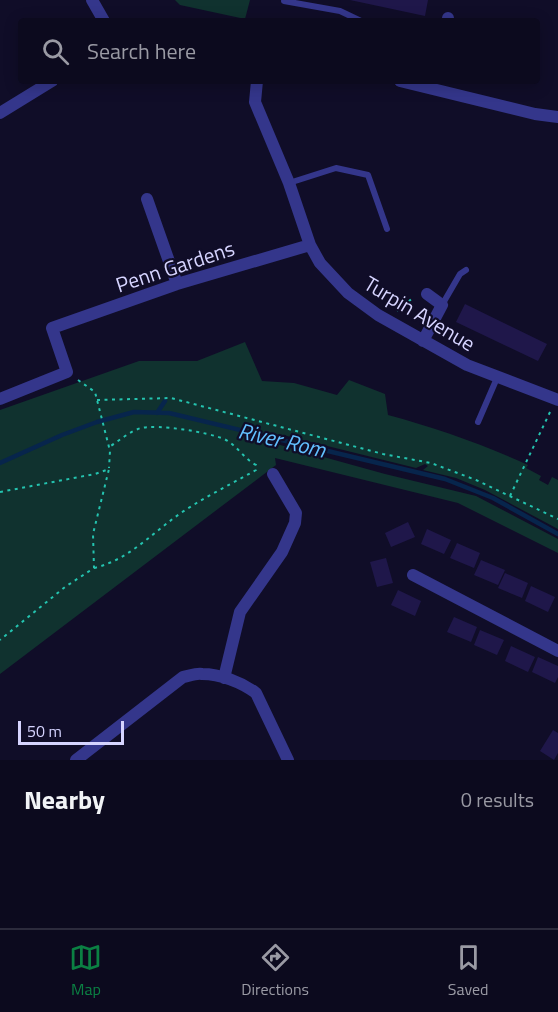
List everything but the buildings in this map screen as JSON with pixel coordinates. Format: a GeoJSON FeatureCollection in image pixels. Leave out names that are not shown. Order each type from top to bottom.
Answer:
{"type":"FeatureCollection","features":[{"type":"Feature","properties":{"kind":"street"},"geometry":{"type":"LineString","coordinates":[[92,0],[102,18]]}},
{"type":"Feature","properties":{"kind":"street"},"geometry":{"type":"LineString","coordinates":[[0,112],[46,84]]}},
{"type":"Feature","properties":{"kind":"street","name":"Turpin Avenue"},"geometry":{"type":"LineString","coordinates":[[257,84],[255,102],[310,245],[320,263],[348,293],[386,320],[467,365],[557,400]]}},
{"type":"Feature","properties":{"kind":"street"},"geometry":{"type":"LineString","coordinates":[[436,85],[557,120]]}},
{"type":"Feature","properties":{"kind":"street"},"geometry":{"type":"LineString","coordinates":[[147,199],[177,284]]}},
{"type":"Feature","properties":{"kind":"street","name":"Penn Gardens"},"geometry":{"type":"LineString","coordinates":[[67,372],[52,328],[177,284],[310,245]]}},
{"type":"Feature","properties":{"kind":"street"},"geometry":{"type":"LineString","coordinates":[[422,295],[442,305],[423,341]]}},
{"type":"Feature","properties":{"kind":"street"},"geometry":{"type":"LineString","coordinates":[[0,399],[67,372]]}},
{"type":"Feature","properties":{"kind":"street"},"geometry":{"type":"LineString","coordinates":[[225,678],[240,612],[282,552],[295,523],[296,513],[273,474]]}},
{"type":"Feature","properties":{"kind":"street"},"geometry":{"type":"LineString","coordinates":[[413,574],[558,651]]}},
{"type":"Feature","properties":{"kind":"street"},"geometry":{"type":"LineString","coordinates":[[76,760],[183,677],[202,674],[225,678],[246,686],[256,693],[288,760]]}},
{"type":"Feature","properties":{"kind":"lane"},"geometry":{"type":"LineString","coordinates":[[284,1],[340,11],[355,18]]}},
{"type":"Feature","properties":{"kind":"lane"},"geometry":{"type":"LineString","coordinates":[[288,183],[336,168],[368,175],[387,229]]}},
{"type":"Feature","properties":{"kind":"lane"},"geometry":{"type":"LineString","coordinates":[[442,305],[460,274],[466,270]]}},
{"type":"Feature","properties":{"kind":"lane"},"geometry":{"type":"LineString","coordinates":[[478,422],[497,378]]}},
{"type":"Feature","properties":{"kind":"path"},"geometry":{"type":"LineString","coordinates":[[386,320],[422,295]]}},
{"type":"Feature","properties":{"kind":"path"},"geometry":{"type":"LineString","coordinates":[[67,372],[72,372],[81,383],[95,392],[110,447],[111,460],[93,534],[94,568]]}},
{"type":"Feature","properties":{"kind":"path"},"geometry":{"type":"LineString","coordinates":[[97,400],[171,398],[383,454],[430,463],[476,480],[558,519]]}},
{"type":"Feature","properties":{"kind":"path"},"geometry":{"type":"LineString","coordinates":[[510,496],[557,400]]}},
{"type":"Feature","properties":{"kind":"path"},"geometry":{"type":"LineString","coordinates":[[0,640],[94,568],[119,559],[147,541],[186,510],[256,470],[256,465],[247,460],[225,439],[178,429],[157,426],[140,428],[110,447]]}},
{"type":"Feature","properties":{"kind":"path"},"geometry":{"type":"LineString","coordinates":[[0,492],[95,474],[109,469]]}},
{"type":"Feature","properties":{"kind":"green space"},"geometry":{"type":"Polygon","coordinates":[[[175,0],[250,0],[245,18],[180,5],[175,0]]]}},
{"type":"Feature","properties":{"kind":"green space"},"geometry":{"type":"Polygon","coordinates":[[[245,342],[262,381],[294,383],[337,395],[349,380],[385,394],[388,415],[424,425],[511,457],[528,465],[526,468],[541,476],[539,480],[548,485],[552,477],[558,480],[558,529],[485,490],[456,478],[423,470],[428,466],[425,464],[416,468],[283,435],[273,443],[476,496],[558,539],[558,553],[458,503],[275,458],[276,465],[0,674],[0,410],[139,361],[197,361],[245,342]]]}},
{"type":"Feature","properties":{"kind":"waterway"},"geometry":{"type":"LineString","coordinates":[[157,413],[165,401]]}},
{"type":"Feature","properties":{"kind":"waterway","name":"River Rom"},"geometry":{"type":"LineString","coordinates":[[0,463],[97,422],[134,412],[169,413],[445,479],[493,498],[558,534]]}}]}
